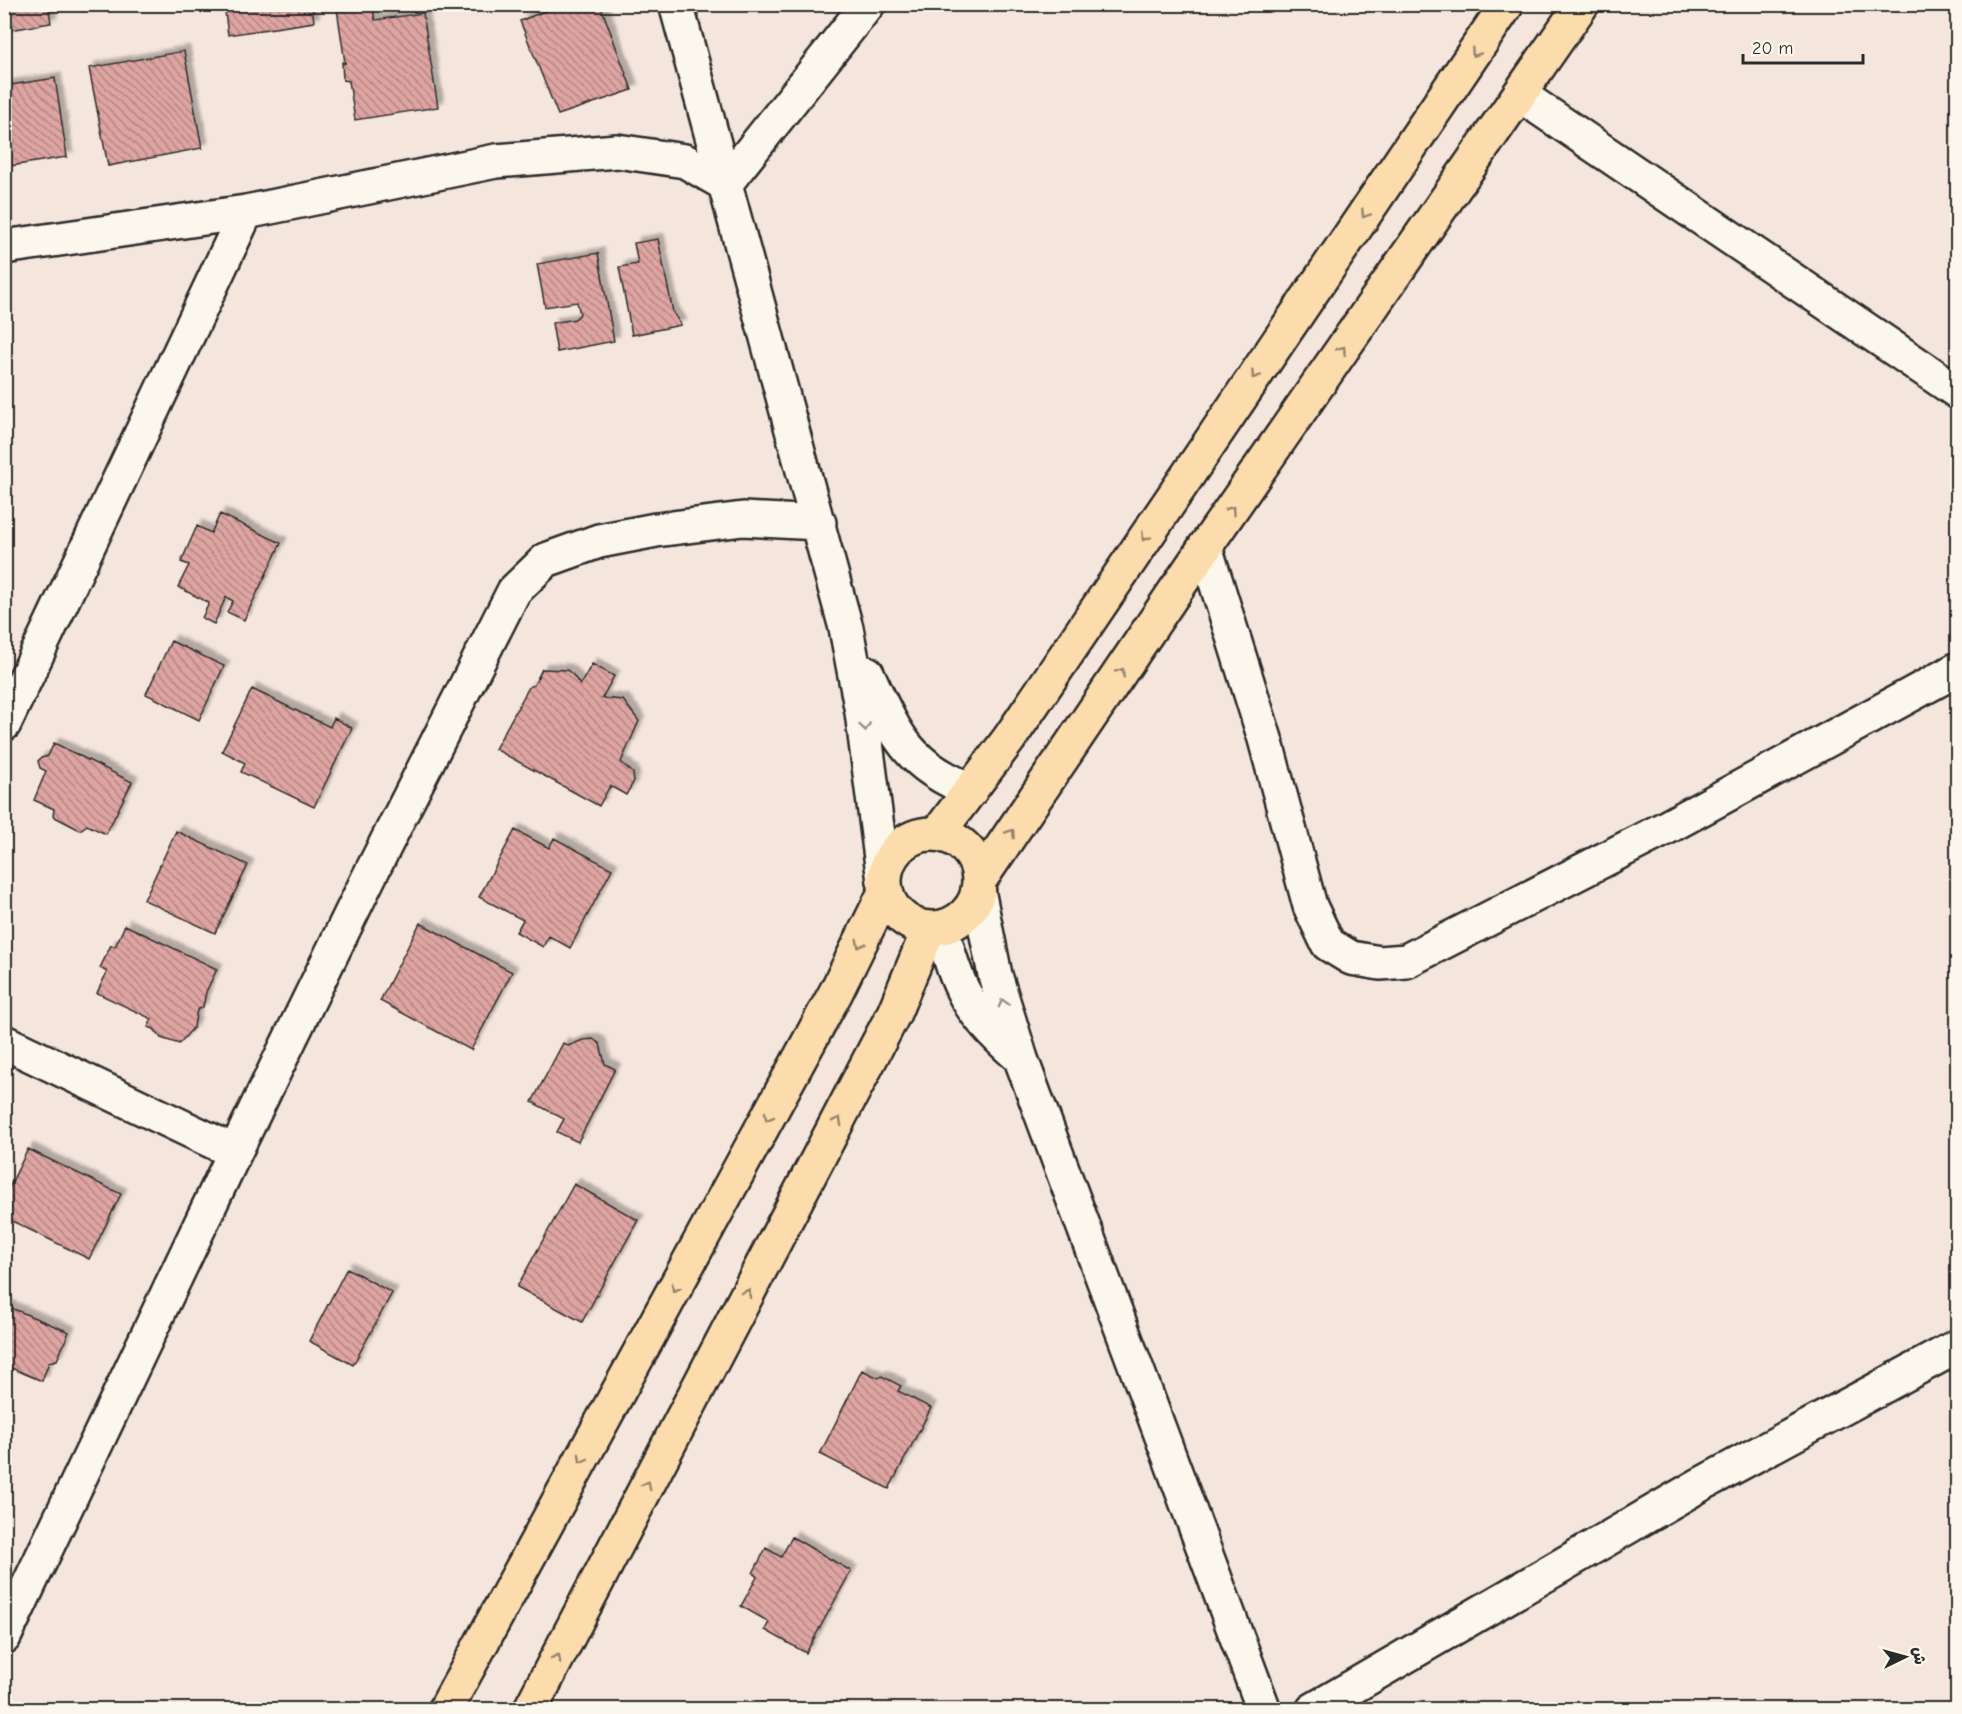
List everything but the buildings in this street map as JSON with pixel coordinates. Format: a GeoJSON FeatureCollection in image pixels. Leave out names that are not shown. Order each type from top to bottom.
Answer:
{"type":"FeatureCollection","features":[{"type":"Feature","properties":{"kind":"main road"},"geometry":{"type":"LineString","coordinates":[[938,833],[1009,739],[1508,4]]}},
{"type":"Feature","properties":{"kind":"main road"},"geometry":{"type":"LineString","coordinates":[[885,886],[897,913],[916,926],[935,928],[959,920],[972,907],[978,886],[1205,547],[1582,4]]}},
{"type":"Feature","properties":{"kind":"main road"},"geometry":{"type":"LineString","coordinates":[[445,1710],[836,992],[885,886],[887,864],[895,850],[907,840],[922,834],[938,833],[951,837],[972,855],[977,868],[978,886]]}},
{"type":"Feature","properties":{"kind":"main road"},"geometry":{"type":"LineString","coordinates":[[530,1710],[894,1013],[935,928]]}},
{"type":"Feature","properties":{"kind":"street"},"geometry":{"type":"LineString","coordinates":[[676,4],[846,628],[862,712],[885,886]]}},
{"type":"Feature","properties":{"kind":"street"},"geometry":{"type":"LineString","coordinates":[[725,184],[868,4]]}},
{"type":"Feature","properties":{"kind":"street"},"geometry":{"type":"LineString","coordinates":[[1520,95],[1958,392]]}},
{"type":"Feature","properties":{"kind":"street"},"geometry":{"type":"LineString","coordinates":[[4,247],[246,212],[496,161],[617,151],[685,161],[725,184]]}},
{"type":"Feature","properties":{"kind":"street"},"geometry":{"type":"LineString","coordinates":[[4,724],[246,212]]}},
{"type":"Feature","properties":{"kind":"street"},"geometry":{"type":"LineString","coordinates":[[4,1636],[235,1152],[363,890],[514,591],[546,560],[599,541],[656,530],[743,519],[819,524]]}},
{"type":"Feature","properties":{"kind":"street"},"geometry":{"type":"LineString","coordinates":[[1205,547],[1264,739],[1310,906],[1328,944],[1351,958],[1380,963],[1406,961],[1662,830],[1958,669]]}},
{"type":"Feature","properties":{"kind":"street"},"geometry":{"type":"LineString","coordinates":[[846,628],[891,723],[905,746],[924,765],[946,780],[971,790]]}},
{"type":"Feature","properties":{"kind":"street"},"geometry":{"type":"LineString","coordinates":[[978,886],[995,975],[1021,1059],[1264,1710]]}},
{"type":"Feature","properties":{"kind":"street"},"geometry":{"type":"LineString","coordinates":[[935,928],[968,1002],[992,1033],[1021,1059]]}},
{"type":"Feature","properties":{"kind":"street"},"geometry":{"type":"LineString","coordinates":[[4,1042],[235,1152]]}},
{"type":"Feature","properties":{"kind":"street"},"geometry":{"type":"LineString","coordinates":[[1313,1710],[1365,1695],[1698,1486],[1958,1346]]}}]}
